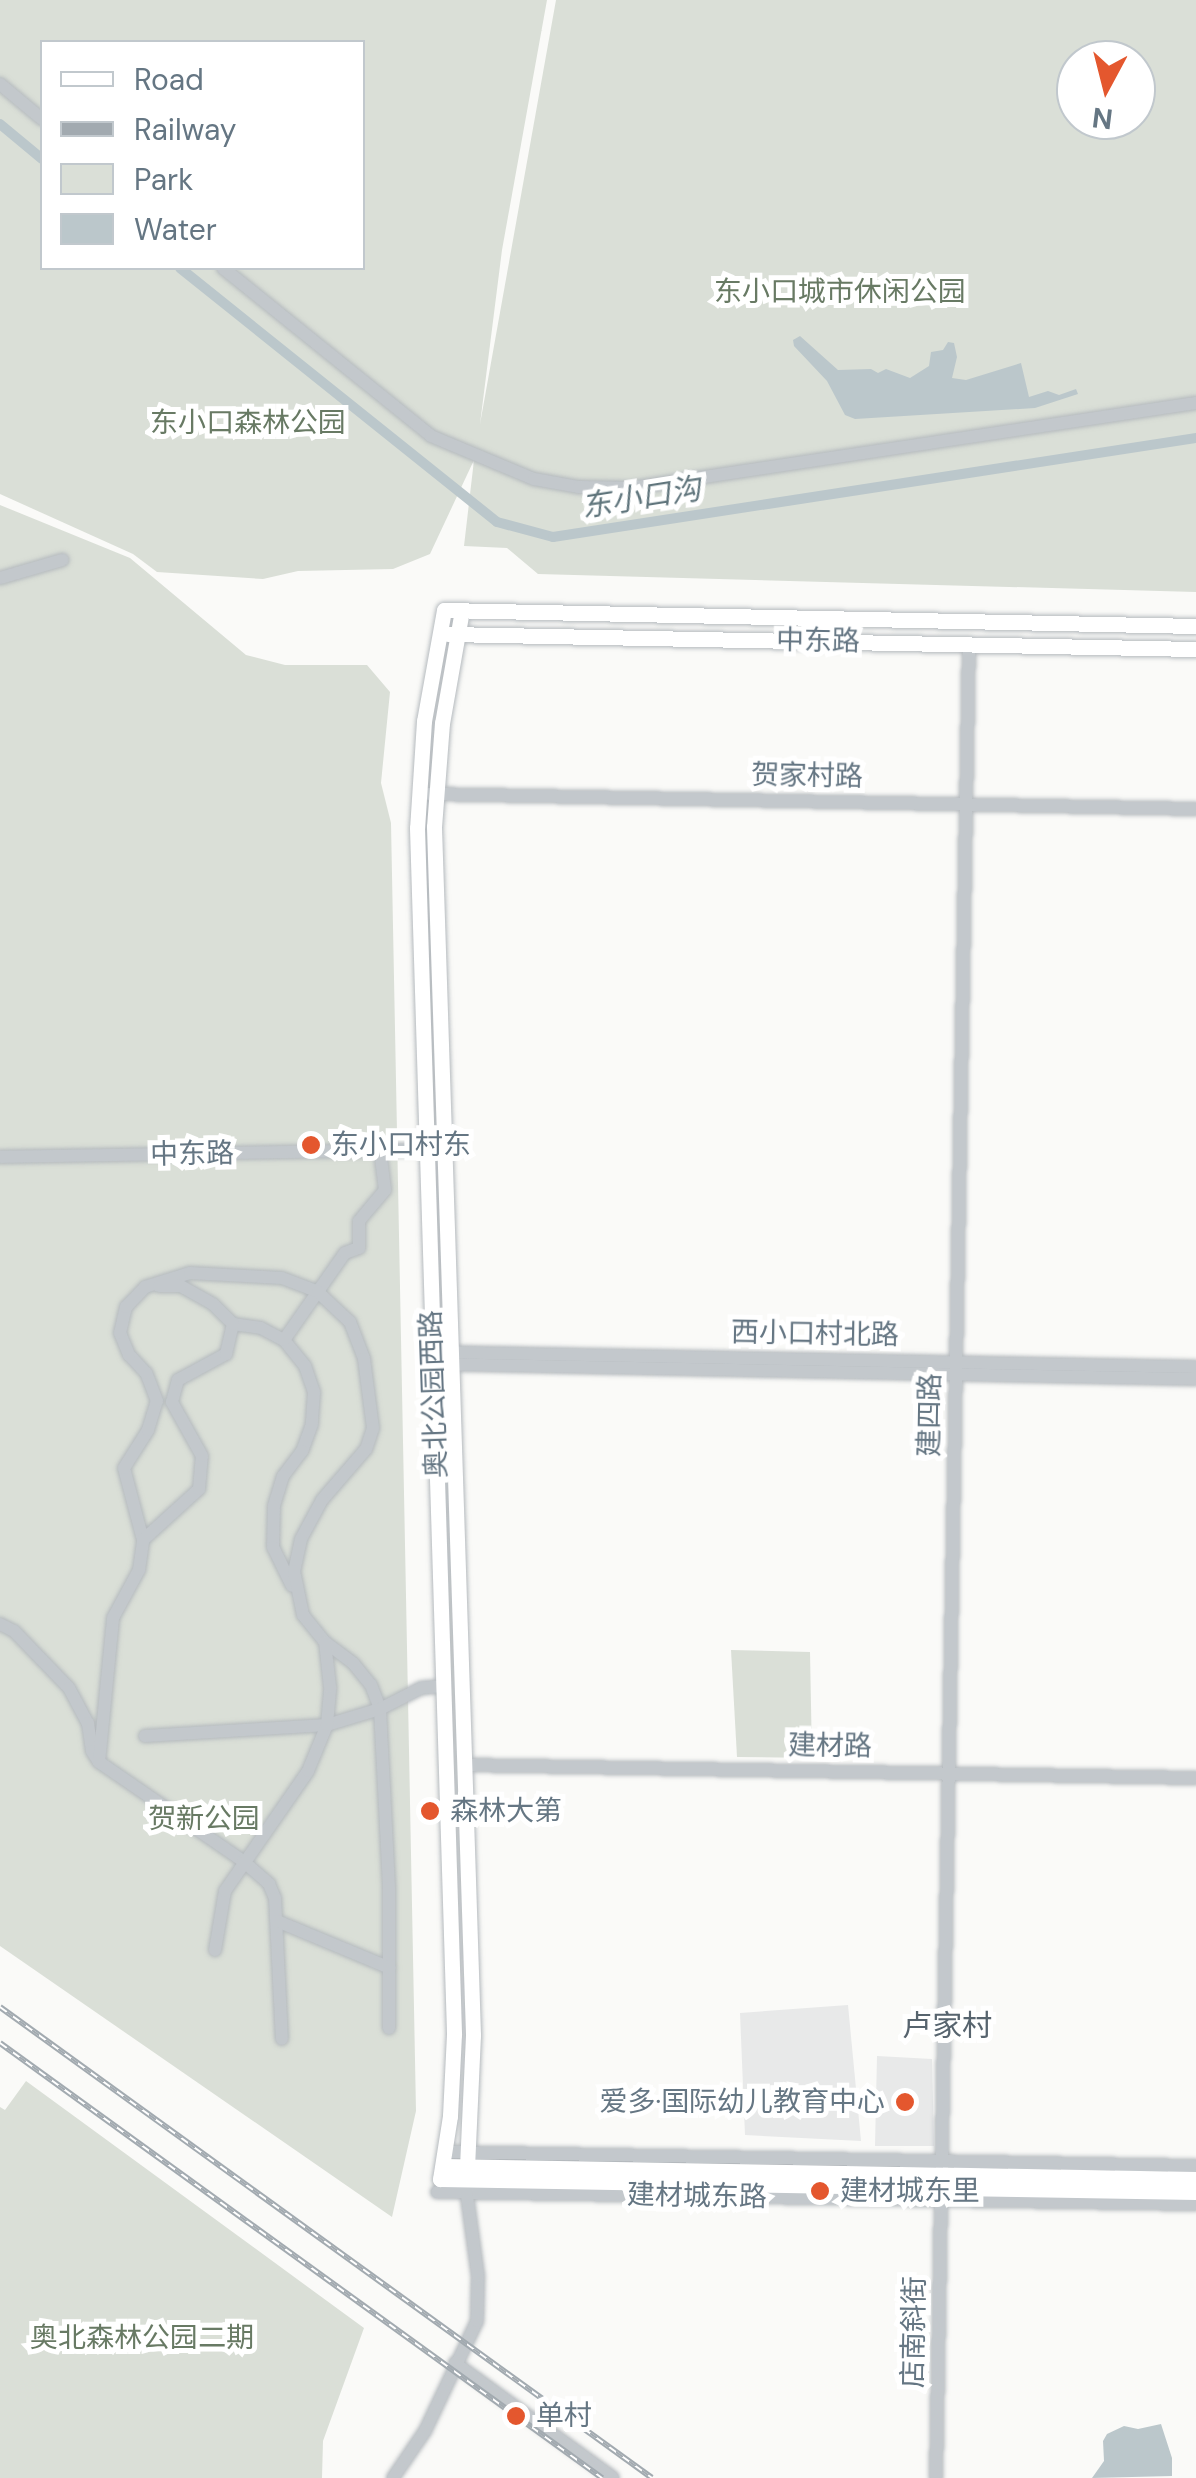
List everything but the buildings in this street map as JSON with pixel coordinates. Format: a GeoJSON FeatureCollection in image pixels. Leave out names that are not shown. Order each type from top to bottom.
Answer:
{"type":"FeatureCollection","features":[{"type":"Feature","properties":{"kind":"main road","name":"中东路"},"geometry":{"type":"LineString","coordinates":[[444,610],[1196,626]]}},
{"type":"Feature","properties":{"kind":"main road","name":"奥北公园西路"},"geometry":{"type":"LineString","coordinates":[[441,2172],[454,2034],[417,794],[444,610]]}},
{"type":"Feature","properties":{"kind":"main road","name":"奥北公园西路"},"geometry":{"type":"LineString","coordinates":[[462,610],[435,794],[473,2035],[464,2176]]}},
{"type":"Feature","properties":{"kind":"main road","name":"中东路"},"geometry":{"type":"LineString","coordinates":[[439,634],[1196,649]]}},
{"type":"Feature","properties":{"kind":"main road","name":"建材城东路"},"geometry":{"type":"LineString","coordinates":[[441,2172],[464,2176],[942,2181],[1196,2179]]}},
{"type":"Feature","properties":{"kind":"main road","name":"建材城东路"},"geometry":{"type":"LineString","coordinates":[[942,2181],[1196,2192]]}},
{"type":"Feature","properties":{"kind":"street"},"geometry":{"type":"LineString","coordinates":[[0,84],[40,117]]}},
{"type":"Feature","properties":{"kind":"street"},"geometry":{"type":"LineString","coordinates":[[225,270],[430,436],[534,479],[578,487],[631,488],[1196,403]]}},
{"type":"Feature","properties":{"kind":"street"},"geometry":{"type":"LineString","coordinates":[[0,578],[62,560]]}},
{"type":"Feature","properties":{"kind":"street","name":"建四路"},"geometry":{"type":"LineString","coordinates":[[942,2181],[969,644]]}},
{"type":"Feature","properties":{"kind":"street","name":"贺家村路"},"geometry":{"type":"LineString","coordinates":[[417,794],[1196,809]]}},
{"type":"Feature","properties":{"kind":"street","name":"中东路"},"geometry":{"type":"LineString","coordinates":[[0,1157],[444,1149]]}},
{"type":"Feature","properties":{"kind":"street"},"geometry":{"type":"LineString","coordinates":[[284,1340],[345,1253],[358,1248],[359,1221],[385,1190],[380,1150]]}},
{"type":"Feature","properties":{"kind":"street"},"geometry":{"type":"LineString","coordinates":[[99,1762],[113,1618],[139,1570],[143,1540],[124,1468],[148,1430],[156,1401],[146,1373],[129,1355],[120,1334],[126,1307],[144,1287],[190,1273],[282,1278],[318,1292],[350,1322],[364,1359],[373,1428],[366,1450],[322,1500],[301,1538],[294,1571],[304,1614]]}},
{"type":"Feature","properties":{"kind":"street"},"geometry":{"type":"LineString","coordinates":[[144,1287],[180,1286],[213,1304],[234,1324],[261,1328],[284,1340],[305,1366],[314,1392],[312,1424],[302,1451],[282,1476],[274,1506],[274,1547],[304,1614],[325,1642],[353,1663],[371,1685],[380,1709],[390,2028]]}},
{"type":"Feature","properties":{"kind":"street"},"geometry":{"type":"LineString","coordinates":[[143,1540],[200,1489],[202,1456],[172,1402],[178,1380],[226,1354],[234,1324]]}},
{"type":"Feature","properties":{"kind":"street","name":"西小口村北路"},"geometry":{"type":"LineString","coordinates":[[433,1358],[956,1368],[1196,1366]]}},
{"type":"Feature","properties":{"kind":"street","name":"西小口村北路"},"geometry":{"type":"LineString","coordinates":[[956,1368],[1196,1380]]}},
{"type":"Feature","properties":{"kind":"street"},"geometry":{"type":"LineString","coordinates":[[0,1624],[14,1632],[69,1688],[88,1723],[92,1751],[99,1762],[243,1861],[269,1884],[276,1921],[282,2039]]}},
{"type":"Feature","properties":{"kind":"street"},"geometry":{"type":"LineString","coordinates":[[215,1950],[225,1890],[308,1771],[327,1725],[330,1687],[325,1642]]}},
{"type":"Feature","properties":{"kind":"street"},"geometry":{"type":"LineString","coordinates":[[145,1736],[327,1725],[380,1709],[421,1688],[443,1686]]}},
{"type":"Feature","properties":{"kind":"street","name":"建材路"},"geometry":{"type":"LineString","coordinates":[[464,1765],[1196,1778]]}},
{"type":"Feature","properties":{"kind":"street"},"geometry":{"type":"LineString","coordinates":[[276,1921],[390,1968]]}},
{"type":"Feature","properties":{"kind":"street","name":"建材城东路"},"geometry":{"type":"LineString","coordinates":[[464,2176],[942,2181],[1196,2166]]}},
{"type":"Feature","properties":{"kind":"street"},"geometry":{"type":"LineString","coordinates":[[393,2478],[425,2430],[476,2321],[480,2300],[464,2176],[441,2172]]}},
{"type":"Feature","properties":{"kind":"street","name":"建材城东路"},"geometry":{"type":"LineString","coordinates":[[942,2181],[1196,2204]]}},
{"type":"Feature","properties":{"kind":"street","name":"店南斜街"},"geometry":{"type":"LineString","coordinates":[[936,2478],[942,2181]]}},
{"type":"Feature","properties":{"kind":"street"},"geometry":{"type":"LineString","coordinates":[[456,2363],[613,2478]]}},
{"type":"Feature","properties":{"kind":"shaded area"},"geometry":{"type":"Polygon","coordinates":[[[848,2005],[861,2141],[745,2135],[740,2013],[848,2005]]]}},
{"type":"Feature","properties":{"kind":"shaded area","name":"爱多·国际幼儿教育中心"},"geometry":{"type":"Polygon","coordinates":[[[877,2056],[932,2059],[934,2146],[875,2146],[877,2056]]]}},
{"type":"Feature","properties":{"kind":"green space","name":"东小口城市休闲公园"},"geometry":{"type":"Polygon","coordinates":[[[0,0],[547,0],[502,250],[480,424],[556,0],[1196,0],[1196,592],[538,574],[507,548],[464,546],[474,460],[430,554],[393,569],[298,571],[263,579],[157,572],[133,554],[0,494],[0,0]]]}},
{"type":"Feature","properties":{"kind":"green space","name":"贺新公园"},"geometry":{"type":"Polygon","coordinates":[[[0,505],[130,558],[246,655],[285,665],[367,665],[390,692],[381,783],[391,823],[416,2111],[392,2217],[0,1946],[0,505]]]}},
{"type":"Feature","properties":{"kind":"green space"},"geometry":{"type":"Polygon","coordinates":[[[731,1650],[810,1652],[812,1758],[737,1757],[731,1650]]]}},
{"type":"Feature","properties":{"kind":"green space","name":"奥北森林公园二期"},"geometry":{"type":"Polygon","coordinates":[[[26,2081],[364,2328],[323,2441],[322,2478],[0,2478],[0,2107],[5,2110],[26,2081]]]}},
{"type":"Feature","properties":{"kind":"water"},"geometry":{"type":"Polygon","coordinates":[[[800,336],[838,370],[871,369],[878,373],[886,369],[910,378],[929,366],[931,352],[943,350],[948,342],[954,343],[957,357],[952,378],[966,380],[1021,363],[1029,397],[1048,391],[1059,395],[1076,389],[1078,394],[1035,408],[855,419],[845,415],[827,381],[794,346],[793,340],[800,336]]]}},
{"type":"Feature","properties":{"kind":"water"},"geometry":{"type":"Polygon","coordinates":[[[1161,2424],[1172,2458],[1172,2476],[1092,2478],[1104,2461],[1103,2441],[1107,2434],[1124,2426],[1138,2429],[1161,2424]]]}},
{"type":"Feature","properties":{"kind":"waterway","name":"东小口沟"},"geometry":{"type":"LineString","coordinates":[[0,124],[40,157]]}},
{"type":"Feature","properties":{"kind":"waterway","name":"东小口沟"},"geometry":{"type":"LineString","coordinates":[[182,270],[497,522],[553,537],[1196,438]]}},
{"type":"Feature","properties":{"kind":"railway"},"geometry":{"type":"LineString","coordinates":[[0,2007],[652,2478]]}},
{"type":"Feature","properties":{"kind":"railway"},"geometry":{"type":"LineString","coordinates":[[0,2043],[602,2478]]}},
{"type":"Feature","properties":{"kind":"place","name":"东小口村东"},"geometry":{"type":"Point","coordinates":[311,1145]}},
{"type":"Feature","properties":{"kind":"place","name":"森林大第"},"geometry":{"type":"Point","coordinates":[430,1811]}},
{"type":"Feature","properties":{"kind":"place","name":"爱多·国际幼儿教育中心"},"geometry":{"type":"Point","coordinates":[905,2102]}},
{"type":"Feature","properties":{"kind":"place","name":"建材城东里"},"geometry":{"type":"Point","coordinates":[820,2191]}},
{"type":"Feature","properties":{"kind":"place","name":"单村"},"geometry":{"type":"Point","coordinates":[516,2416]}},
{"type":"Feature","properties":{"kind":"district","name":"卢家村"},"geometry":{"type":"Point","coordinates":[947,2026]}},
{"type":"Feature","properties":{"kind":"park label","name":"东小口森林公园"},"geometry":{"type":"Point","coordinates":[248,423]}}]}
